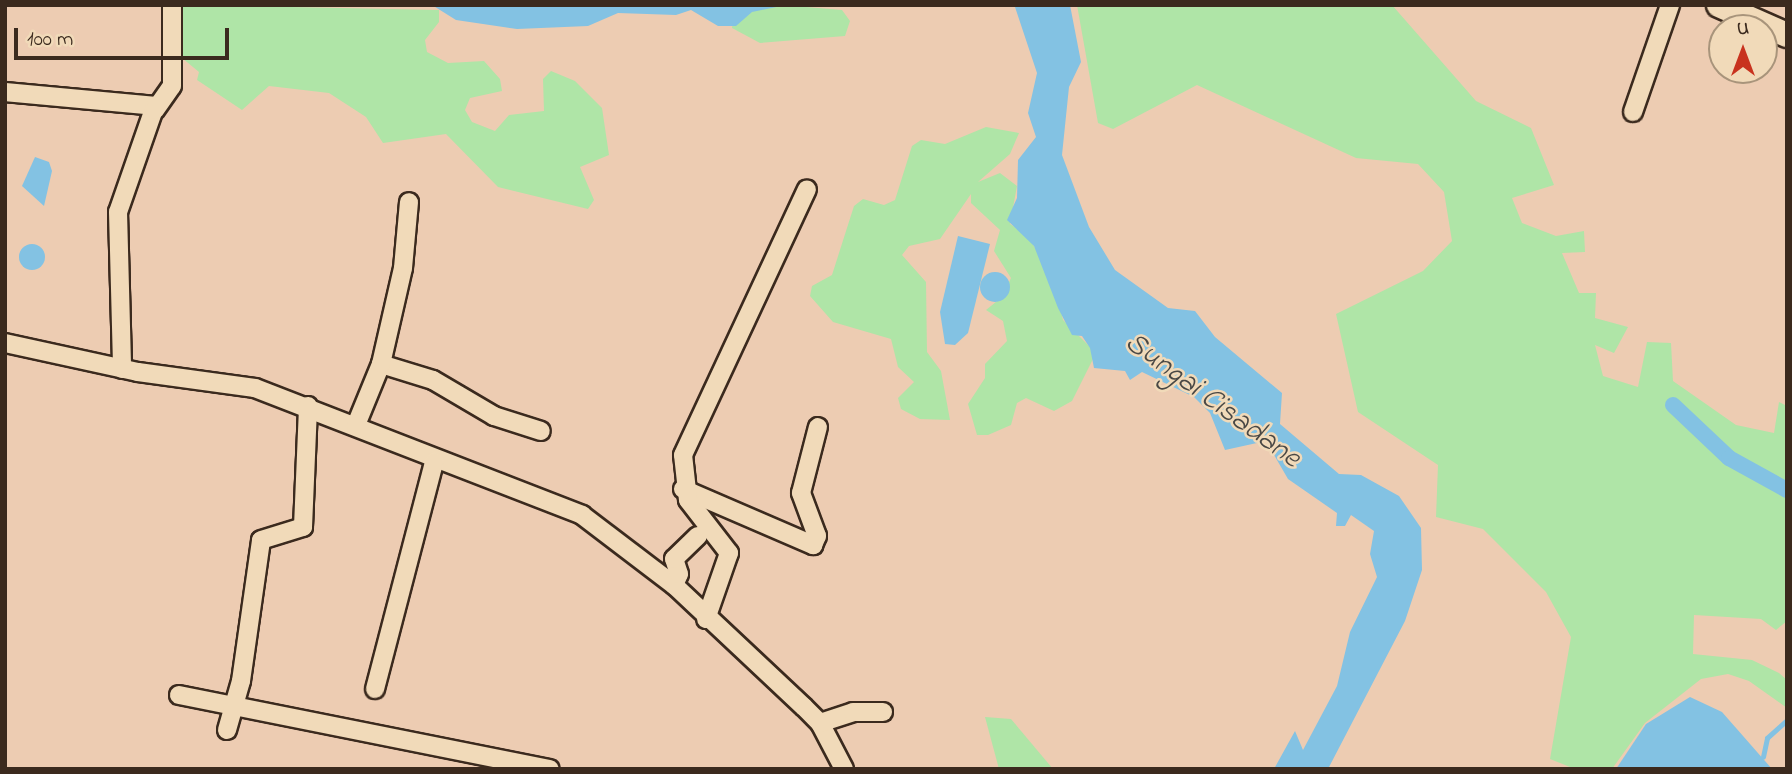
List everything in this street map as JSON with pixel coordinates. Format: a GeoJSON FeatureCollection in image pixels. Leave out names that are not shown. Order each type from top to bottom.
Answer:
{"type":"FeatureCollection","features":[{"type":"Feature","properties":{"kind":"main road"},"geometry":{"type":"LineString","coordinates":[[1719,5],[1752,11],[1787,35]]}},
{"type":"Feature","properties":{"kind":"street"},"geometry":{"type":"LineString","coordinates":[[122,369],[118,212],[155,110],[172,86],[172,5]]}},
{"type":"Feature","properties":{"kind":"street"},"geometry":{"type":"LineString","coordinates":[[1633,113],[1670,5]]}},
{"type":"Feature","properties":{"kind":"street"},"geometry":{"type":"LineString","coordinates":[[5,92],[116,105],[152,103],[155,110]]}},
{"type":"Feature","properties":{"kind":"street"},"geometry":{"type":"LineString","coordinates":[[726,542],[694,511],[683,489],[682,455],[807,189]]}},
{"type":"Feature","properties":{"kind":"street"},"geometry":{"type":"LineString","coordinates":[[356,425],[381,364],[403,268],[409,202]]}},
{"type":"Feature","properties":{"kind":"street"},"geometry":{"type":"LineString","coordinates":[[5,343],[122,369],[255,388],[356,425],[434,462],[582,515],[674,585],[706,619],[820,723],[844,769]]}},
{"type":"Feature","properties":{"kind":"street"},"geometry":{"type":"LineString","coordinates":[[381,364],[433,380],[494,416],[541,432]]}},
{"type":"Feature","properties":{"kind":"street"},"geometry":{"type":"LineString","coordinates":[[227,730],[261,540],[303,527],[308,406]]}},
{"type":"Feature","properties":{"kind":"street"},"geometry":{"type":"LineString","coordinates":[[683,489],[813,545],[817,536],[801,493],[818,427]]}},
{"type":"Feature","properties":{"kind":"street"},"geometry":{"type":"LineString","coordinates":[[375,689],[434,462]]}},
{"type":"Feature","properties":{"kind":"street"},"geometry":{"type":"LineString","coordinates":[[706,619],[728,570],[726,542],[737,514]]}},
{"type":"Feature","properties":{"kind":"street"},"geometry":{"type":"LineString","coordinates":[[674,585],[680,574],[674,559],[698,536]]}},
{"type":"Feature","properties":{"kind":"street"},"geometry":{"type":"LineString","coordinates":[[179,695],[550,769]]}},
{"type":"Feature","properties":{"kind":"street"},"geometry":{"type":"LineString","coordinates":[[820,723],[853,712],[883,712]]}},
{"type":"Feature","properties":{"kind":"green space"},"geometry":{"type":"Polygon","coordinates":[[[184,5],[439,10],[439,22],[425,40],[427,52],[448,63],[484,61],[500,79],[502,91],[470,98],[465,110],[472,122],[495,131],[509,115],[544,111],[543,79],[551,71],[575,81],[602,108],[609,155],[580,167],[594,200],[588,209],[498,187],[446,134],[383,143],[366,117],[329,93],[269,86],[242,110],[197,80],[199,72],[176,53],[170,25],[184,5]]]}},
{"type":"Feature","properties":{"kind":"green space"},"geometry":{"type":"Polygon","coordinates":[[[782,5],[842,10],[850,21],[845,36],[760,43],[732,28],[733,21],[762,7],[782,5]]]}},
{"type":"Feature","properties":{"kind":"green space"},"geometry":{"type":"Polygon","coordinates":[[[1077,5],[1392,5],[1476,101],[1531,128],[1554,185],[1512,198],[1522,223],[1556,236],[1584,231],[1585,252],[1562,253],[1579,293],[1596,293],[1595,318],[1628,327],[1614,353],[1595,345],[1603,376],[1638,387],[1647,342],[1671,343],[1673,381],[1736,425],[1774,433],[1779,402],[1787,406],[1787,621],[1776,630],[1761,619],[1694,615],[1693,654],[1752,660],[1779,673],[1787,680],[1787,708],[1749,681],[1728,674],[1701,679],[1645,723],[1612,769],[1575,769],[1550,759],[1571,637],[1546,592],[1483,529],[1436,517],[1438,465],[1358,412],[1336,314],[1423,271],[1452,241],[1444,192],[1418,164],[1356,158],[1197,85],[1113,129],[1098,123],[1077,5]]]}},
{"type":"Feature","properties":{"kind":"green space"},"geometry":{"type":"Polygon","coordinates":[[[986,127],[1019,133],[1010,154],[978,182],[1000,173],[1017,186],[1010,224],[1027,235],[1053,277],[1063,320],[1096,353],[1072,401],[1054,411],[1026,398],[1017,403],[1011,425],[988,435],[977,435],[968,404],[985,378],[985,364],[1007,341],[1003,321],[986,310],[1002,297],[1011,278],[994,251],[1000,230],[971,203],[971,194],[940,239],[909,246],[902,255],[926,282],[927,352],[941,371],[950,420],[920,419],[901,409],[898,398],[914,382],[898,367],[891,339],[833,322],[810,296],[812,286],[832,275],[854,206],[863,199],[884,205],[895,200],[912,146],[921,140],[945,144],[986,127]]]}},
{"type":"Feature","properties":{"kind":"green space"},"geometry":{"type":"Polygon","coordinates":[[[985,717],[1011,719],[1053,769],[999,769],[985,717]]]}},
{"type":"Feature","properties":{"kind":"water"},"geometry":{"type":"Polygon","coordinates":[[[432,5],[786,5],[752,12],[736,26],[718,26],[691,10],[676,15],[618,13],[588,26],[517,29],[456,20],[432,5]]]}},
{"type":"Feature","properties":{"kind":"water","name":"Sungai Cisadane"},"geometry":{"type":"Polygon","coordinates":[[[1070,5],[1081,62],[1069,87],[1062,155],[1089,227],[1115,270],[1168,308],[1195,311],[1215,337],[1282,393],[1280,424],[1339,474],[1361,475],[1399,496],[1421,528],[1422,570],[1405,621],[1328,769],[1274,769],[1295,731],[1303,750],[1337,686],[1350,632],[1377,577],[1370,554],[1374,531],[1351,515],[1345,526],[1336,526],[1337,513],[1288,479],[1266,441],[1225,450],[1210,413],[1194,397],[1142,372],[1130,380],[1125,371],[1094,368],[1090,348],[1082,336],[1072,335],[1058,308],[1034,246],[1007,220],[1017,198],[1018,160],[1036,137],[1028,113],[1037,73],[1015,7],[1070,5]]]}},
{"type":"Feature","properties":{"kind":"water"},"geometry":{"type":"Polygon","coordinates":[[[35,157],[49,162],[52,171],[44,206],[22,186],[35,157]]]}},
{"type":"Feature","properties":{"kind":"water"},"geometry":{"type":"Polygon","coordinates":[[[958,236],[990,244],[968,333],[955,345],[945,344],[940,312],[958,236]]]}},
{"type":"Feature","properties":{"kind":"water"},"geometry":{"type":"Polygon","coordinates":[[[32,244],[41,248],[45,257],[41,266],[32,270],[23,266],[19,257],[23,248],[32,244]]]}},
{"type":"Feature","properties":{"kind":"water"},"geometry":{"type":"Polygon","coordinates":[[[995,272],[1006,276],[1010,287],[1006,298],[995,302],[984,298],[980,287],[984,276],[995,272]]]}},
{"type":"Feature","properties":{"kind":"water"},"geometry":{"type":"Polygon","coordinates":[[[1690,697],[1722,712],[1772,769],[1616,769],[1646,724],[1690,697]]]}},
{"type":"Feature","properties":{"kind":"waterway"},"geometry":{"type":"LineString","coordinates":[[1673,405],[1729,458],[1787,490]]}},
{"type":"Feature","properties":{"kind":"waterway"},"geometry":{"type":"LineString","coordinates":[[1763,757],[1767,738],[1787,720]]}}]}
